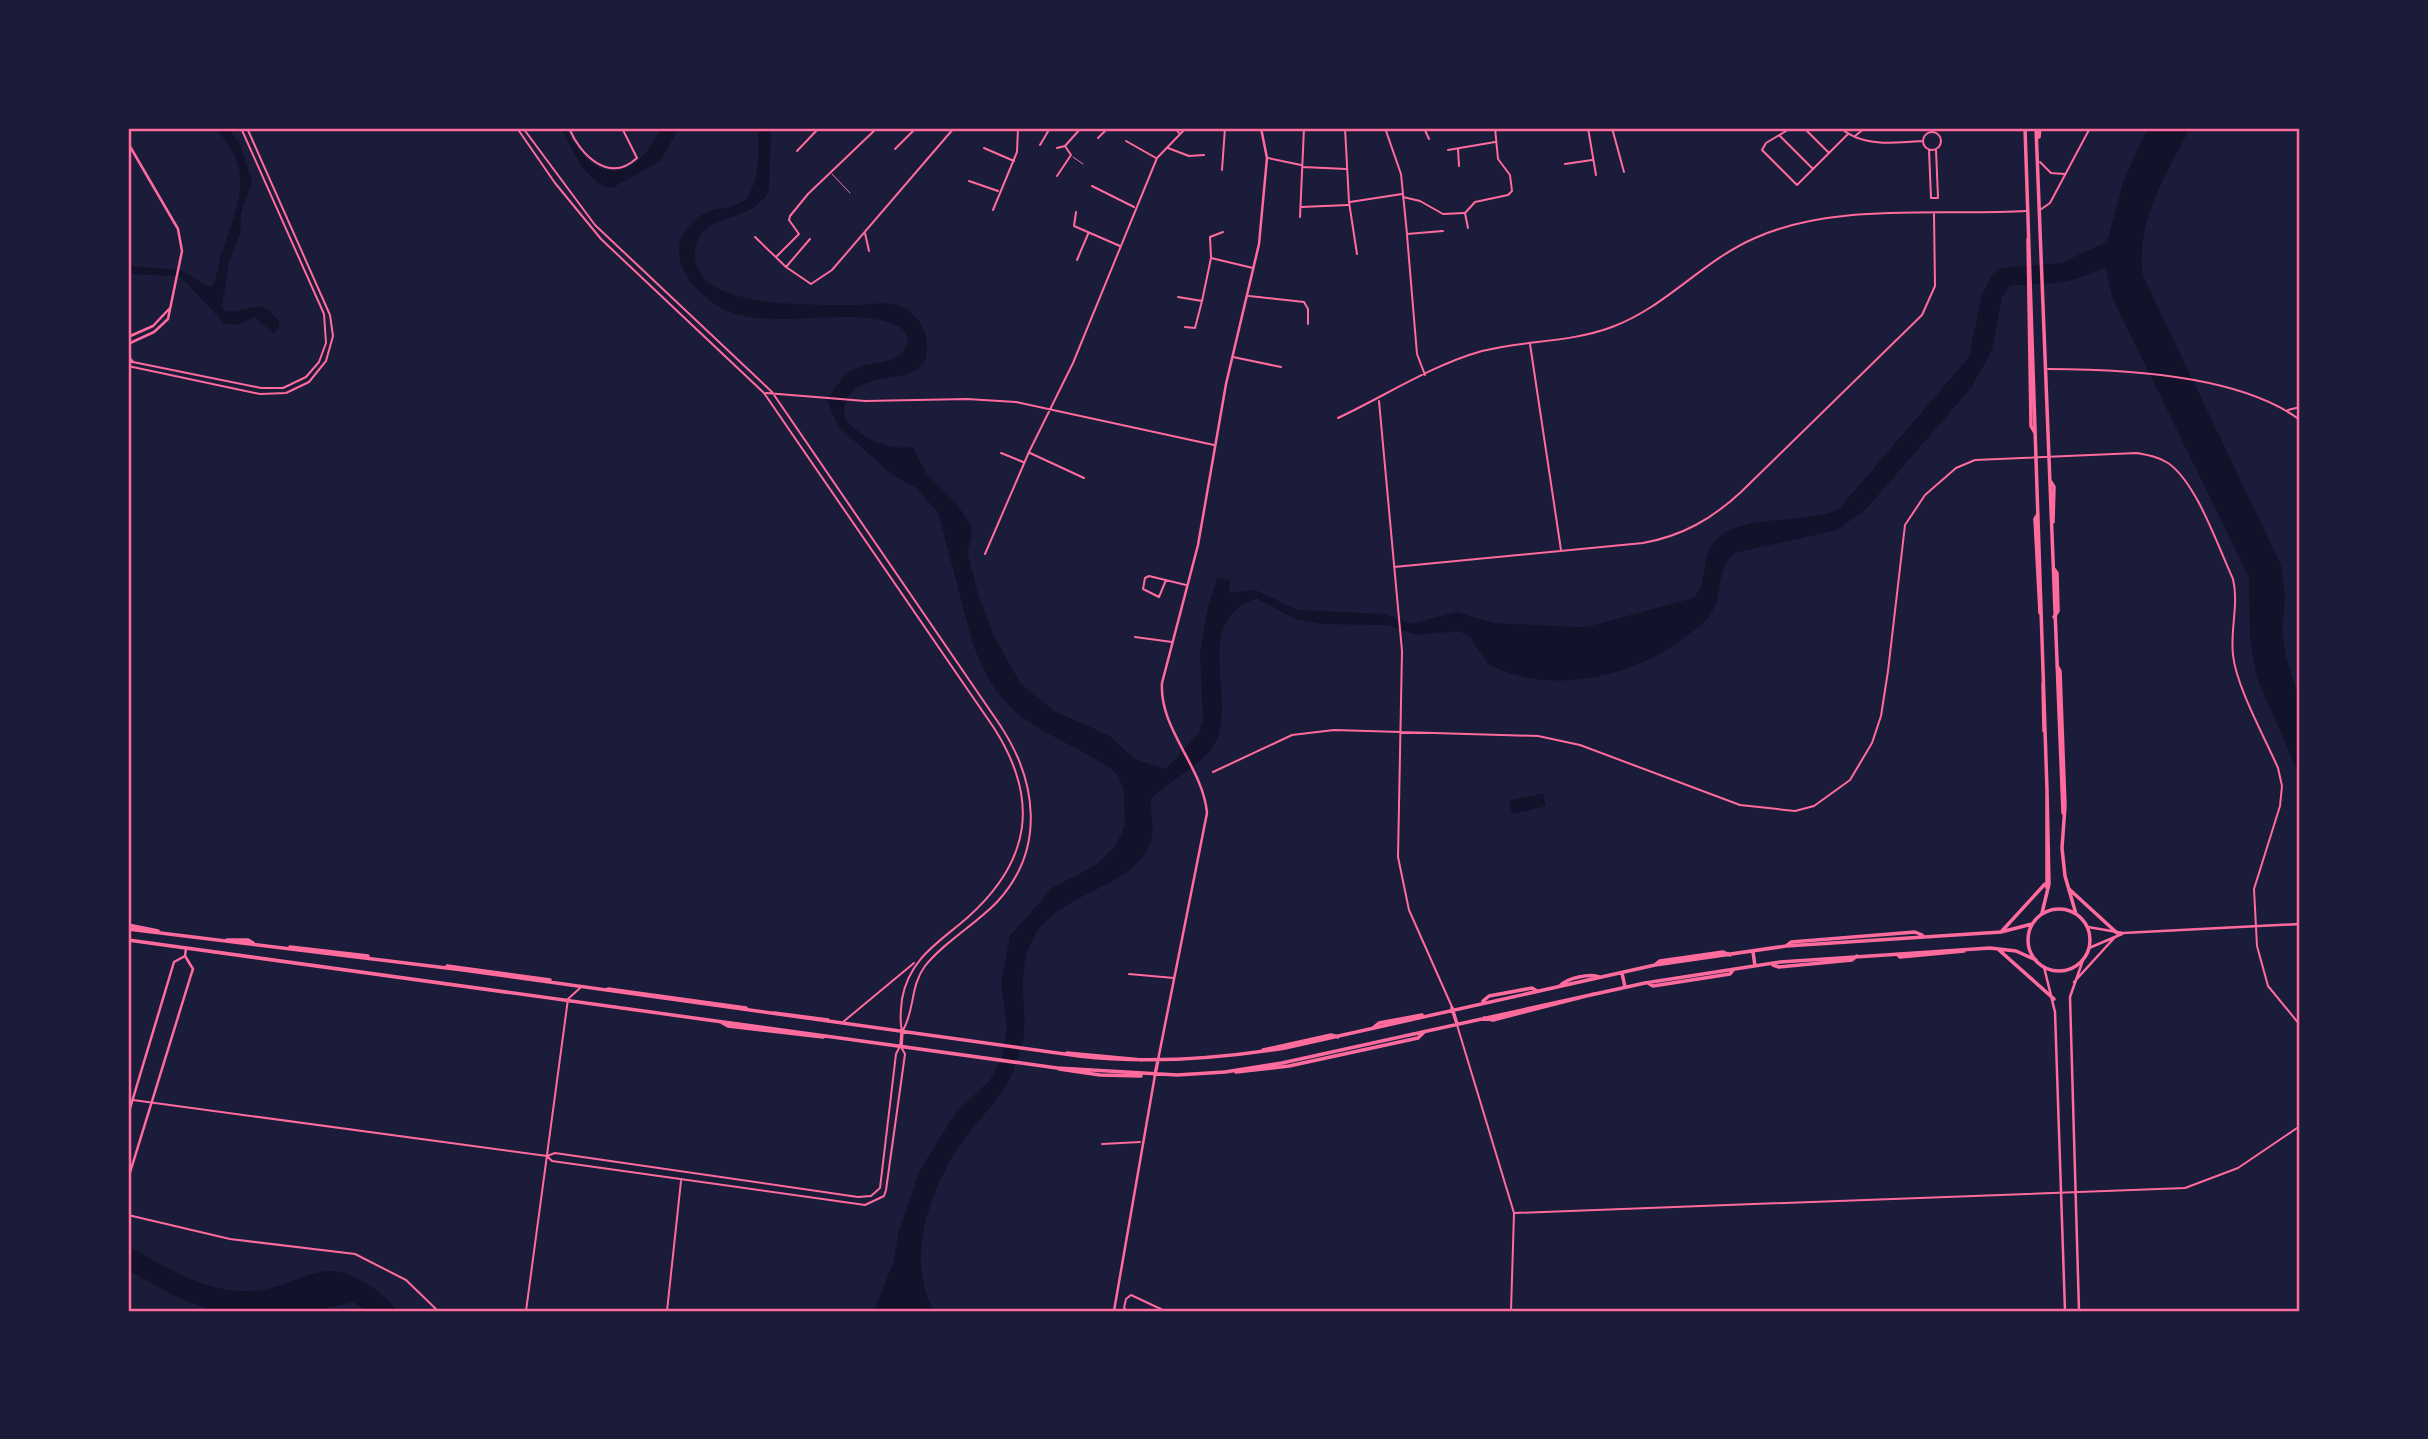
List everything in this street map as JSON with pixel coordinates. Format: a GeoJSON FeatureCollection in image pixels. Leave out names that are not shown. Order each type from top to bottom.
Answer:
{"type":"FeatureCollection","features":[{"type":"Feature","properties":{"kind":"main road"},"geometry":{"type":"LineString","coordinates":[[2024,128],[2048,790],[2048,891],[2042,913],[2032,924],[2028,942],[2036,960]]}},
{"type":"Feature","properties":{"kind":"main road"},"geometry":{"type":"LineString","coordinates":[[128,940],[965,1056],[1057,1068],[1143,1075],[1235,1071],[1625,987],[1770,964],[1859,955],[1997,948],[2017,951],[2044,967],[2060,971],[2082,960],[2090,948],[2088,927],[2076,914],[2067,888],[2062,848],[2063,813],[2038,128]]}},
{"type":"Feature","properties":{"kind":"main road"},"geometry":{"type":"LineString","coordinates":[[2043,639],[2055,639]]}},
{"type":"Feature","properties":{"kind":"main road"},"geometry":{"type":"LineString","coordinates":[[2048,790],[2044,797],[2048,891]]}},
{"type":"Feature","properties":{"kind":"main road"},"geometry":{"type":"LineString","coordinates":[[2001,932],[2046,882]]}},
{"type":"Feature","properties":{"kind":"main road"},"geometry":{"type":"LineString","coordinates":[[2067,888],[2116,935]]}},
{"type":"Feature","properties":{"kind":"main road"},"geometry":{"type":"LineString","coordinates":[[2042,913],[2059,908],[2076,914]]}},
{"type":"Feature","properties":{"kind":"main road"},"geometry":{"type":"LineString","coordinates":[[128,927],[225,941],[230,938],[253,944],[557,983],[1063,1054],[1144,1061],[1231,1057],[1262,1052],[1655,965],[1732,956],[1786,946],[2001,932],[2032,924]]}},
{"type":"Feature","properties":{"kind":"main road"},"geometry":{"type":"LineString","coordinates":[[186,948],[188,937]]}},
{"type":"Feature","properties":{"kind":"main road"},"geometry":{"type":"LineString","coordinates":[[1997,948],[2054,999]]}},
{"type":"Feature","properties":{"kind":"main road"},"geometry":{"type":"LineString","coordinates":[[1753,952],[1755,966]]}},
{"type":"Feature","properties":{"kind":"main road"},"geometry":{"type":"LineString","coordinates":[[1622,972],[1625,987]]}},
{"type":"Feature","properties":{"kind":"main road"},"geometry":{"type":"LineString","coordinates":[[1452,1008],[1457,1024]]}},
{"type":"Feature","properties":{"kind":"main road"},"geometry":{"type":"LineString","coordinates":[[901,1046],[902,1031]]}},
{"type":"Feature","properties":{"kind":"main road"},"geometry":{"type":"LineString","coordinates":[[1155,1074],[1158,1060]]}},
{"type":"Feature","properties":{"kind":"street"},"geometry":{"type":"LineString","coordinates":[[128,358],[133,362],[261,388],[283,388],[301,380],[322,356],[327,329],[324,314],[241,128]]}},
{"type":"Feature","properties":{"kind":"street"},"geometry":{"type":"LineString","coordinates":[[128,366],[267,395],[286,393],[304,385],[326,361],[333,336],[330,315],[247,128]]}},
{"type":"Feature","properties":{"kind":"street"},"geometry":{"type":"LineString","coordinates":[[517,128],[555,183],[601,239],[764,393],[994,728],[1018,772],[1024,805],[1019,842],[1008,873],[990,896],[841,1023]]}},
{"type":"Feature","properties":{"kind":"street"},"geometry":{"type":"LineString","coordinates":[[523,128],[596,225],[772,392],[1012,743],[1026,776],[1031,813],[1027,845],[1015,875],[996,903],[937,953],[914,985],[907,1023],[902,1031]]}},
{"type":"Feature","properties":{"kind":"street"},"geometry":{"type":"LineString","coordinates":[[569,129],[591,159],[603,167],[617,168],[637,158],[622,128]]}},
{"type":"Feature","properties":{"kind":"street"},"geometry":{"type":"LineString","coordinates":[[797,151],[819,128]]}},
{"type":"Feature","properties":{"kind":"street"},"geometry":{"type":"LineString","coordinates":[[776,257],[799,234],[788,218],[877,128]]}},
{"type":"Feature","properties":{"kind":"street"},"geometry":{"type":"LineString","coordinates":[[895,149],[916,128]]}},
{"type":"Feature","properties":{"kind":"street"},"geometry":{"type":"LineString","coordinates":[[755,237],[786,267],[811,284],[820,280],[954,128]]}},
{"type":"Feature","properties":{"kind":"street"},"geometry":{"type":"LineString","coordinates":[[993,209],[1014,161],[1018,128]]}},
{"type":"Feature","properties":{"kind":"street"},"geometry":{"type":"LineString","coordinates":[[1040,145],[1051,128]]}},
{"type":"Feature","properties":{"kind":"street"},"geometry":{"type":"LineString","coordinates":[[1057,148],[1065,146],[1081,128]]}},
{"type":"Feature","properties":{"kind":"street"},"geometry":{"type":"LineString","coordinates":[[1098,138],[1108,128]]}},
{"type":"Feature","properties":{"kind":"street"},"geometry":{"type":"LineString","coordinates":[[1175,128],[1180,133]]}},
{"type":"Feature","properties":{"kind":"street"},"geometry":{"type":"LineString","coordinates":[[985,554],[1029,452],[1073,363],[1157,158],[1186,128]]}},
{"type":"Feature","properties":{"kind":"street"},"geometry":{"type":"LineString","coordinates":[[1222,170],[1225,128]]}},
{"type":"Feature","properties":{"kind":"street"},"geometry":{"type":"LineString","coordinates":[[1158,1060],[1159,1043],[1207,821],[1201,785],[1161,692],[1198,545],[1232,357],[1254,269],[1267,158],[1261,128]]}},
{"type":"Feature","properties":{"kind":"street"},"geometry":{"type":"LineString","coordinates":[[1300,217],[1304,128]]}},
{"type":"Feature","properties":{"kind":"street"},"geometry":{"type":"LineString","coordinates":[[1345,128],[1349,204],[1357,254]]}},
{"type":"Feature","properties":{"kind":"street"},"geometry":{"type":"LineString","coordinates":[[1385,128],[1401,174],[1417,354],[1425,375]]}},
{"type":"Feature","properties":{"kind":"street"},"geometry":{"type":"LineString","coordinates":[[1424,128],[1429,139]]}},
{"type":"Feature","properties":{"kind":"street"},"geometry":{"type":"LineString","coordinates":[[1300,207],[1349,204],[1402,195],[1420,201],[1443,214],[1465,213],[1475,202],[1508,195],[1512,191],[1510,175],[1498,159],[1496,128]]}},
{"type":"Feature","properties":{"kind":"street"},"geometry":{"type":"LineString","coordinates":[[1588,128],[1596,175]]}},
{"type":"Feature","properties":{"kind":"street"},"geometry":{"type":"LineString","coordinates":[[1612,128],[1623,172]]}},
{"type":"Feature","properties":{"kind":"street"},"geometry":{"type":"LineString","coordinates":[[1791,128],[1763,147],[1765,156],[1797,184],[1848,134]]}},
{"type":"Feature","properties":{"kind":"street"},"geometry":{"type":"LineString","coordinates":[[1804,128],[1830,153]]}},
{"type":"Feature","properties":{"kind":"street"},"geometry":{"type":"LineString","coordinates":[[1840,128],[1855,137],[1894,143],[1923,141]]}},
{"type":"Feature","properties":{"kind":"street"},"geometry":{"type":"LineString","coordinates":[[1855,137],[1865,128]]}},
{"type":"Feature","properties":{"kind":"street"},"geometry":{"type":"LineString","coordinates":[[2040,210],[2050,203],[2090,128]]}},
{"type":"Feature","properties":{"kind":"street"},"geometry":{"type":"LineString","coordinates":[[1931,130],[1940,137],[1936,149],[1938,198],[1931,198],[1929,149],[1923,141],[1925,134],[1931,130]]}},
{"type":"Feature","properties":{"kind":"street"},"geometry":{"type":"LineString","coordinates":[[1779,136],[1814,170]]}},
{"type":"Feature","properties":{"kind":"street"},"geometry":{"type":"LineString","coordinates":[[1126,141],[1157,158]]}},
{"type":"Feature","properties":{"kind":"street"},"geometry":{"type":"LineString","coordinates":[[1448,150],[1496,141]]}},
{"type":"Feature","properties":{"kind":"street"},"geometry":{"type":"LineString","coordinates":[[128,143],[178,229],[181,263],[172,305],[162,326],[128,345]]}},
{"type":"Feature","properties":{"kind":"street"},"geometry":{"type":"LineString","coordinates":[[1056,176],[1071,155],[1065,146]]}},
{"type":"Feature","properties":{"kind":"street"},"geometry":{"type":"LineString","coordinates":[[984,148],[1014,161]]}},
{"type":"Feature","properties":{"kind":"street"},"geometry":{"type":"LineString","coordinates":[[1167,148],[1189,156],[1204,155]]}},
{"type":"Feature","properties":{"kind":"street"},"geometry":{"type":"LineString","coordinates":[[1457,148],[1459,166]]}},
{"type":"Feature","properties":{"kind":"street"},"geometry":{"type":"LineString","coordinates":[[1929,149],[1936,149]]}},
{"type":"Feature","properties":{"kind":"street"},"geometry":{"type":"LineString","coordinates":[[1267,158],[1302,166],[1348,169]]}},
{"type":"Feature","properties":{"kind":"street"},"geometry":{"type":"LineString","coordinates":[[1565,164],[1593,159]]}},
{"type":"Feature","properties":{"kind":"street"},"geometry":{"type":"LineString","coordinates":[[2038,161],[2051,173],[2066,174]]}},
{"type":"Feature","properties":{"kind":"street"},"geometry":{"type":"LineString","coordinates":[[969,181],[999,191]]}},
{"type":"Feature","properties":{"kind":"street"},"geometry":{"type":"LineString","coordinates":[[1092,186],[1135,208]]}},
{"type":"Feature","properties":{"kind":"street"},"geometry":{"type":"LineString","coordinates":[[1338,418],[1479,352],[1582,337],[1627,320],[1666,298],[1722,255],[1784,227],[1829,218],[2028,211]]}},
{"type":"Feature","properties":{"kind":"street"},"geometry":{"type":"LineString","coordinates":[[1076,212],[1074,226],[1120,246]]}},
{"type":"Feature","properties":{"kind":"street"},"geometry":{"type":"LineString","coordinates":[[1465,213],[1468,228]]}},
{"type":"Feature","properties":{"kind":"street"},"geometry":{"type":"LineString","coordinates":[[1394,567],[1654,541],[1686,531],[1723,509],[1922,315],[1935,286],[1934,214]]}},
{"type":"Feature","properties":{"kind":"street"},"geometry":{"type":"LineString","coordinates":[[1407,234],[1443,231]]}},
{"type":"Feature","properties":{"kind":"street"},"geometry":{"type":"LineString","coordinates":[[865,232],[869,251]]}},
{"type":"Feature","properties":{"kind":"street"},"geometry":{"type":"LineString","coordinates":[[1185,327],[1195,328],[1211,258],[1209,238],[1223,232]]}},
{"type":"Feature","properties":{"kind":"street"},"geometry":{"type":"LineString","coordinates":[[1077,260],[1089,233]]}},
{"type":"Feature","properties":{"kind":"street"},"geometry":{"type":"LineString","coordinates":[[786,267],[810,239]]}},
{"type":"Feature","properties":{"kind":"street"},"geometry":{"type":"LineString","coordinates":[[298,258],[303,255]]}},
{"type":"Feature","properties":{"kind":"street"},"geometry":{"type":"LineString","coordinates":[[1211,258],[1254,269]]}},
{"type":"Feature","properties":{"kind":"street"},"geometry":{"type":"LineString","coordinates":[[1248,295],[1304,302],[1308,309],[1308,324]]}},
{"type":"Feature","properties":{"kind":"street"},"geometry":{"type":"LineString","coordinates":[[1178,297],[1202,301]]}},
{"type":"Feature","properties":{"kind":"street"},"geometry":{"type":"LineString","coordinates":[[128,337],[157,323],[172,305]]}},
{"type":"Feature","properties":{"kind":"street"},"geometry":{"type":"LineString","coordinates":[[1530,343],[1561,550]]}},
{"type":"Feature","properties":{"kind":"street"},"geometry":{"type":"LineString","coordinates":[[1232,357],[1282,367]]}},
{"type":"Feature","properties":{"kind":"street"},"geometry":{"type":"LineString","coordinates":[[2047,369],[2109,368],[2244,391],[2300,420]]}},
{"type":"Feature","properties":{"kind":"street"},"geometry":{"type":"LineString","coordinates":[[764,393],[865,401],[967,399],[1041,407],[1215,445]]}},
{"type":"Feature","properties":{"kind":"street"},"geometry":{"type":"LineString","coordinates":[[1378,400],[1402,651],[1397,845],[1400,874],[1409,910],[1452,1008]]}},
{"type":"Feature","properties":{"kind":"street"},"geometry":{"type":"LineString","coordinates":[[2286,411],[2300,407]]}},
{"type":"Feature","properties":{"kind":"street"},"geometry":{"type":"LineString","coordinates":[[1029,452],[1084,478]]}},
{"type":"Feature","properties":{"kind":"street"},"geometry":{"type":"LineString","coordinates":[[1002,453],[1025,462]]}},
{"type":"Feature","properties":{"kind":"street"},"geometry":{"type":"LineString","coordinates":[[1213,772],[1292,735],[1334,730],[1559,738],[1740,805],[1795,810],[1814,806],[1850,780],[1864,762],[1877,727],[1888,671],[1901,544],[1910,513],[1946,475],[1965,463],[1985,458],[2137,453],[2168,463],[2188,485],[2233,579],[2236,594],[2232,644],[2235,666],[2282,786],[2280,806],[2254,889],[2259,960],[2267,986],[2300,1025]]}},
{"type":"Feature","properties":{"kind":"street"},"geometry":{"type":"LineString","coordinates":[[1166,580],[1159,597],[1143,589],[1145,577],[1166,580],[1187,585]]}},
{"type":"Feature","properties":{"kind":"street"},"geometry":{"type":"LineString","coordinates":[[897,586],[902,582]]}},
{"type":"Feature","properties":{"kind":"street"},"geometry":{"type":"LineString","coordinates":[[1135,637],[1173,642]]}},
{"type":"Feature","properties":{"kind":"street"},"geometry":{"type":"LineString","coordinates":[[990,896],[996,903]]}},
{"type":"Feature","properties":{"kind":"street"},"geometry":{"type":"LineString","coordinates":[[2090,948],[2123,933],[2298,925]]}},
{"type":"Feature","properties":{"kind":"street"},"geometry":{"type":"LineString","coordinates":[[2088,927],[2116,935]]}},
{"type":"Feature","properties":{"kind":"street"},"geometry":{"type":"LineString","coordinates":[[2072,985],[2116,935]]}},
{"type":"Feature","properties":{"kind":"street"},"geometry":{"type":"LineString","coordinates":[[931,947],[937,953]]}},
{"type":"Feature","properties":{"kind":"street"},"geometry":{"type":"LineString","coordinates":[[128,1180],[193,969],[185,956],[186,948]]}},
{"type":"Feature","properties":{"kind":"street"},"geometry":{"type":"LineString","coordinates":[[128,1115],[174,962],[185,956]]}},
{"type":"Feature","properties":{"kind":"street"},"geometry":{"type":"LineString","coordinates":[[902,1031],[899,1021],[905,982],[918,960]]}},
{"type":"Feature","properties":{"kind":"street"},"geometry":{"type":"LineString","coordinates":[[2080,1311],[2074,1193],[2072,985],[2082,960]]}},
{"type":"Feature","properties":{"kind":"street"},"geometry":{"type":"LineString","coordinates":[[2044,967],[2054,999],[2065,1311]]}},
{"type":"Feature","properties":{"kind":"street"},"geometry":{"type":"LineString","coordinates":[[1129,974],[1175,978]]}},
{"type":"Feature","properties":{"kind":"street"},"geometry":{"type":"LineString","coordinates":[[526,1311],[568,999],[581,987]]}},
{"type":"Feature","properties":{"kind":"street"},"geometry":{"type":"LineString","coordinates":[[1457,1024],[1514,1213],[1511,1311]]}},
{"type":"Feature","properties":{"kind":"street"},"geometry":{"type":"LineString","coordinates":[[133,1100],[547,1156],[555,1153],[858,1197],[871,1196],[880,1188],[896,1054],[901,1046]]}},
{"type":"Feature","properties":{"kind":"street"},"geometry":{"type":"LineString","coordinates":[[547,1156],[552,1161],[872,1204],[884,1196],[886,1190],[905,1054],[901,1046]]}},
{"type":"Feature","properties":{"kind":"street"},"geometry":{"type":"LineString","coordinates":[[1114,1311],[1155,1074]]}},
{"type":"Feature","properties":{"kind":"street"},"geometry":{"type":"LineString","coordinates":[[1514,1213],[2060,1194],[2197,1185],[2238,1168],[2300,1126]]}},
{"type":"Feature","properties":{"kind":"street"},"geometry":{"type":"LineString","coordinates":[[1102,1144],[1140,1142]]}},
{"type":"Feature","properties":{"kind":"street"},"geometry":{"type":"LineString","coordinates":[[667,1311],[681,1180]]}},
{"type":"Feature","properties":{"kind":"street"},"geometry":{"type":"LineString","coordinates":[[128,1215],[230,1239],[355,1254],[406,1280],[438,1311]]}},
{"type":"Feature","properties":{"kind":"street"},"geometry":{"type":"LineString","coordinates":[[1128,1311],[1124,1308],[1126,1298],[1131,1295],[1165,1311]]}},
{"type":"Feature","properties":{"kind":"lane"},"geometry":{"type":"LineString","coordinates":[[1071,155],[1083,164]]}},
{"type":"Feature","properties":{"kind":"lane"},"geometry":{"type":"LineString","coordinates":[[831,172],[850,193]]}},
{"type":"Feature","properties":{"kind":"shaded area"},"geometry":{"type":"Polygon","coordinates":[[[214,128],[228,128],[240,144],[252,181],[241,213],[240,234],[229,262],[222,307],[225,311],[254,307],[266,309],[279,322],[274,334],[255,317],[237,325],[224,323],[180,276],[128,274],[128,266],[180,270],[210,287],[214,284],[238,202],[240,172],[236,158],[214,128]]]}},
{"type":"Feature","properties":{"kind":"shaded area"},"geometry":{"type":"Polygon","coordinates":[[[561,128],[565,128],[576,147],[588,160],[613,171],[626,169],[638,160],[650,147],[661,128],[679,128],[660,161],[612,188],[587,173],[561,128]]]}},
{"type":"Feature","properties":{"kind":"shaded area"},"geometry":{"type":"Polygon","coordinates":[[[758,128],[771,128],[769,191],[752,209],[714,223],[706,229],[695,247],[697,266],[706,280],[722,290],[743,297],[793,304],[893,304],[904,307],[915,316],[926,336],[925,360],[918,369],[907,374],[867,383],[855,389],[845,405],[846,420],[876,442],[903,448],[912,446],[926,473],[956,503],[970,524],[972,537],[967,552],[979,597],[993,634],[1020,683],[1054,711],[1110,736],[1134,759],[1166,769],[1199,733],[1203,720],[1200,653],[1207,612],[1217,578],[1230,580],[1229,593],[1255,590],[1298,610],[1384,614],[1411,624],[1457,612],[1493,623],[1587,627],[1693,598],[1701,584],[1711,546],[1728,531],[1742,526],[1809,517],[1838,510],[1969,357],[1982,294],[1993,274],[2001,268],[2061,263],[2107,242],[2124,179],[2148,128],[2190,128],[2154,199],[2144,237],[2143,276],[2281,565],[2285,597],[2282,630],[2286,656],[2300,703],[2300,777],[2257,678],[2250,640],[2249,577],[2112,297],[2106,270],[2103,268],[2079,278],[2058,282],[2010,285],[2002,297],[1992,350],[1971,388],[1866,509],[1837,530],[1735,553],[1725,566],[1715,605],[1707,618],[1668,649],[1644,661],[1592,678],[1539,679],[1513,674],[1488,664],[1470,637],[1459,631],[1417,635],[1388,625],[1320,624],[1293,618],[1258,598],[1238,609],[1226,623],[1220,641],[1221,723],[1212,749],[1151,798],[1152,835],[1143,856],[1114,880],[1059,910],[1044,923],[1027,951],[1023,974],[1023,1038],[1012,1074],[1007,1085],[956,1151],[929,1208],[921,1250],[922,1271],[926,1292],[934,1311],[874,1311],[894,1261],[898,1234],[920,1170],[955,1114],[990,1080],[1002,1058],[1007,1027],[1001,984],[1010,936],[1052,888],[1096,865],[1114,847],[1125,824],[1124,790],[1118,775],[1109,767],[1026,720],[996,691],[972,641],[938,512],[915,487],[891,474],[838,426],[827,400],[851,371],[890,360],[903,351],[908,343],[906,332],[889,322],[867,318],[789,319],[739,315],[718,306],[706,297],[687,276],[679,252],[681,240],[700,216],[712,210],[738,204],[748,196],[757,171],[758,128]]]}},
{"type":"Feature","properties":{"kind":"shaded area"},"geometry":{"type":"Polygon","coordinates":[[[1543,793],[1546,806],[1512,814],[1509,801],[1543,793]]]}},
{"type":"Feature","properties":{"kind":"shaded area"},"geometry":{"type":"Polygon","coordinates":[[[128,1246],[182,1276],[226,1290],[264,1290],[320,1272],[342,1273],[363,1281],[398,1311],[367,1311],[353,1302],[315,1311],[214,1311],[176,1297],[128,1270],[128,1246]]]}},
{"type":"Feature","properties":{"kind":"waterway"},"geometry":{"type":"LineString","coordinates":[[1258,598],[1286,613]]}}]}
